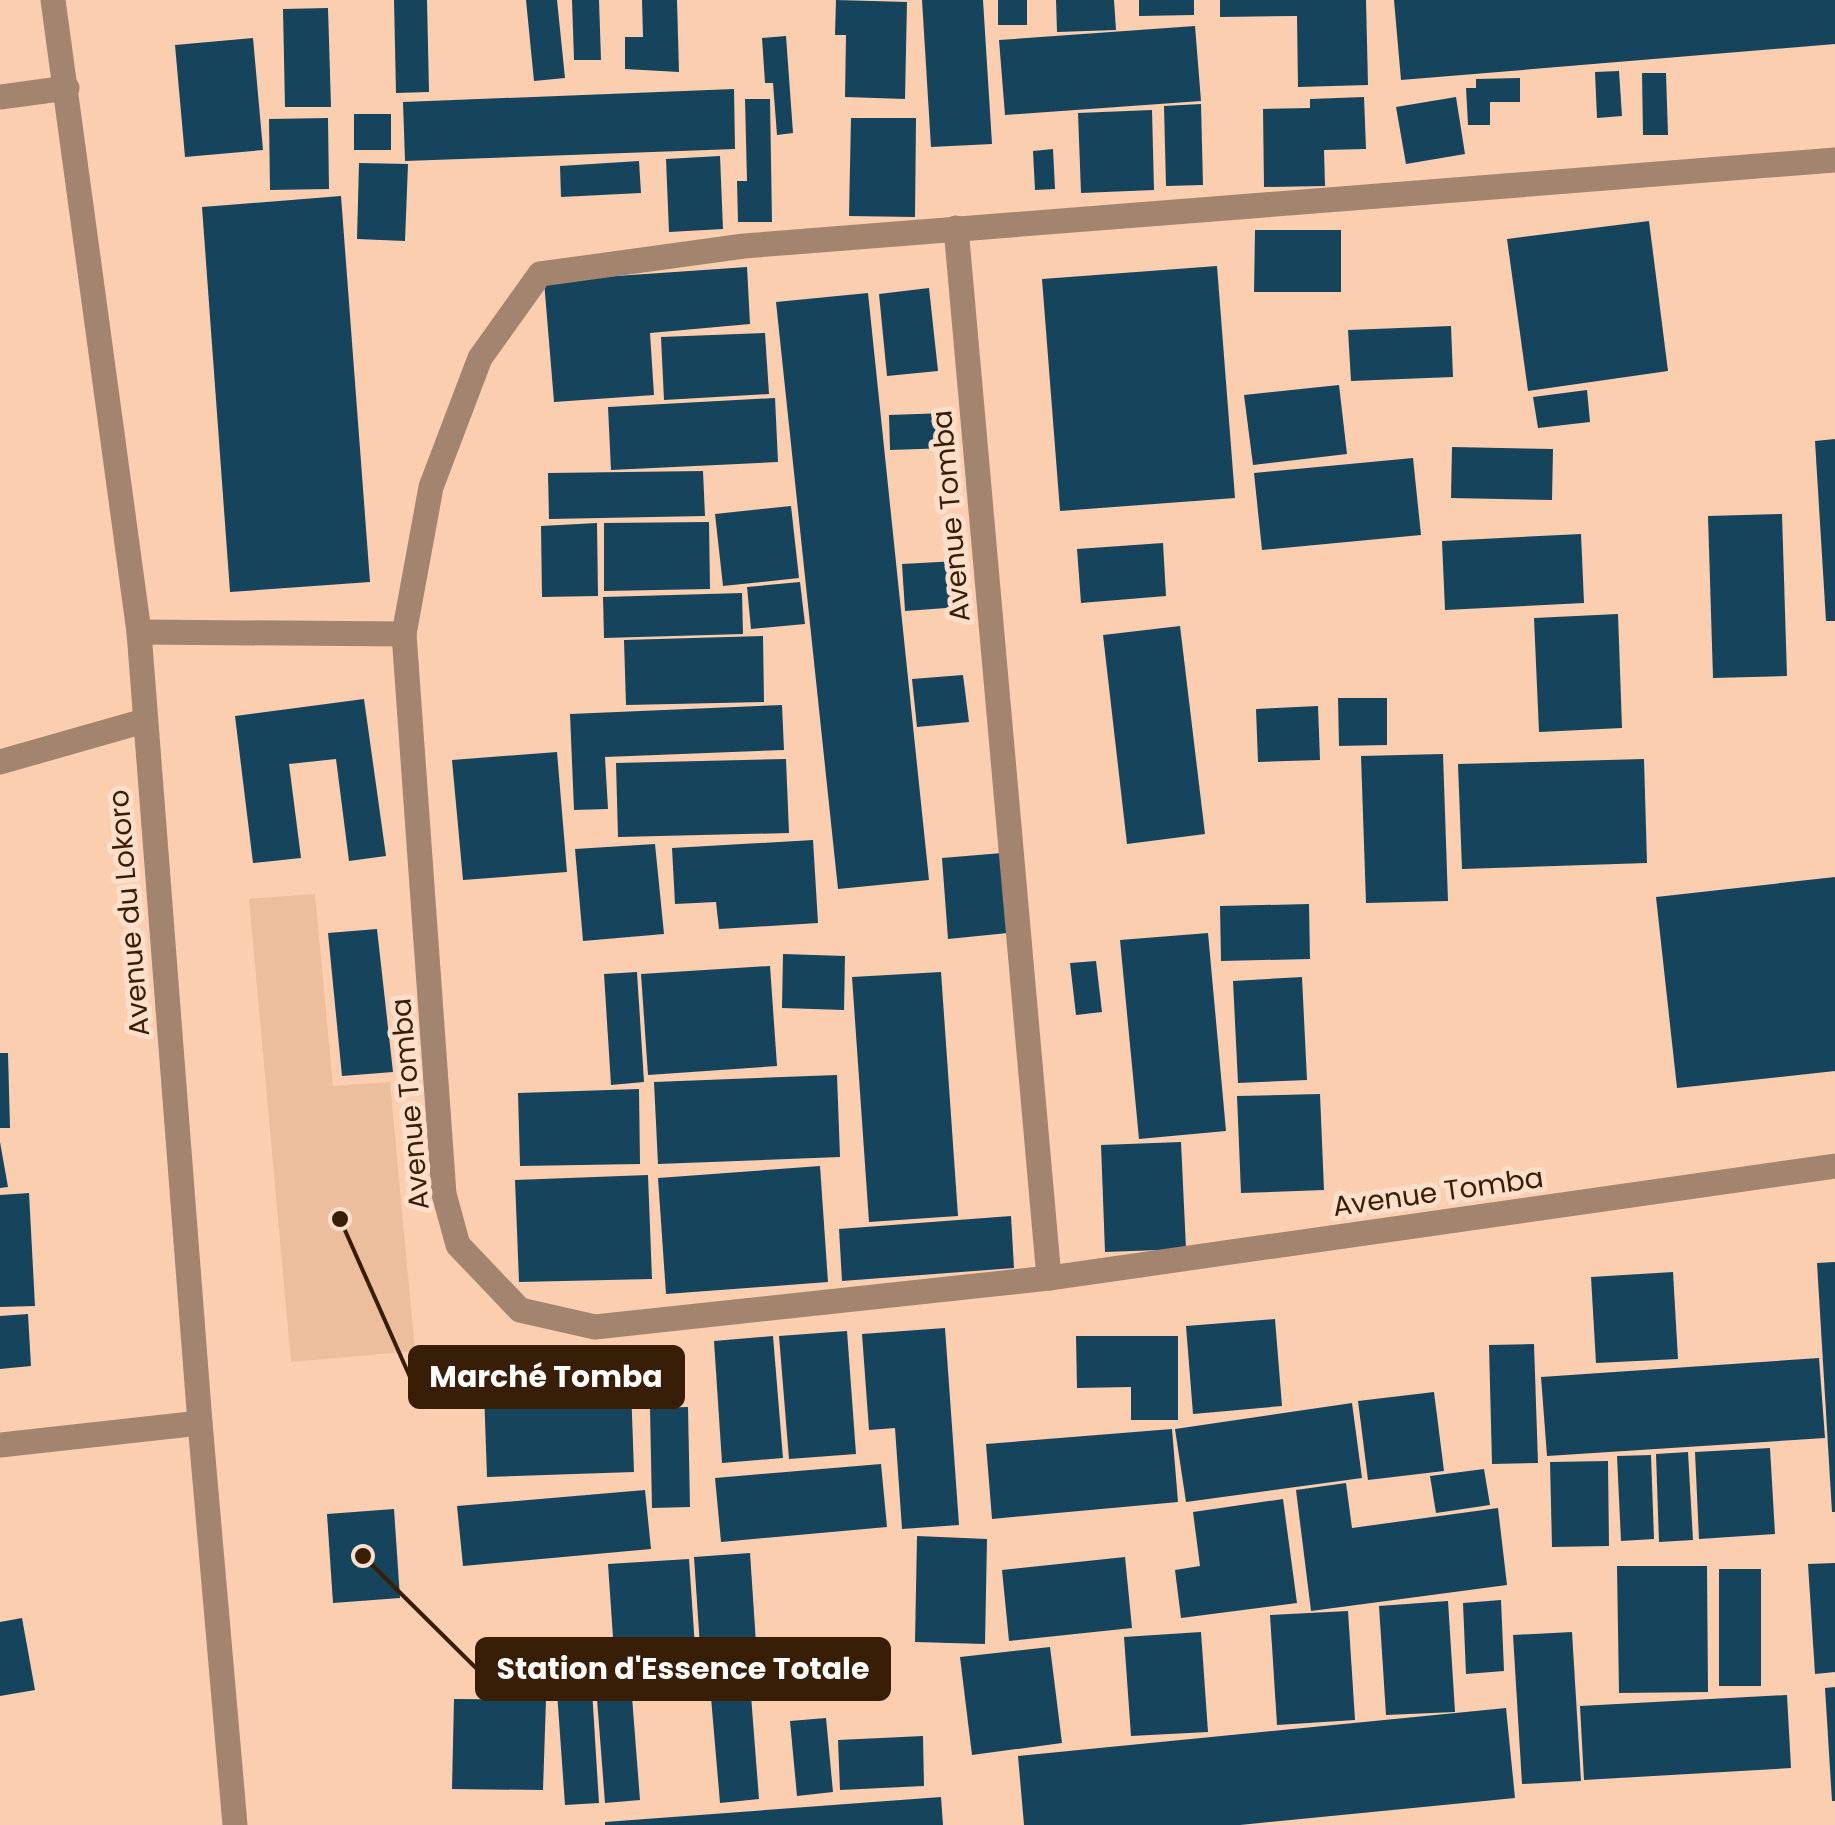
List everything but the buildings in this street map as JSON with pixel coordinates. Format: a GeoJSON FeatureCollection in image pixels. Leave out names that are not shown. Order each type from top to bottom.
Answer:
{"type":"FeatureCollection","features":[{"type":"Feature","properties":{"kind":"street","name":"Avenue du Lokoro"},"geometry":{"type":"LineString","coordinates":[[54,0],[139,632],[235,1825]]}},
{"type":"Feature","properties":{"kind":"street"},"geometry":{"type":"LineString","coordinates":[[0,97],[66,88]]}},
{"type":"Feature","properties":{"kind":"street","name":"Avenue Tomba"},"geometry":{"type":"LineString","coordinates":[[1835,160],[744,246],[540,274],[480,358],[431,487],[404,634],[444,1194],[458,1245],[520,1310],[595,1327],[1049,1278],[1835,1166]]}},
{"type":"Feature","properties":{"kind":"street","name":"Avenue Tomba"},"geometry":{"type":"LineString","coordinates":[[956,228],[1049,1278]]}},
{"type":"Feature","properties":{"kind":"street"},"geometry":{"type":"LineString","coordinates":[[139,632],[404,634]]}},
{"type":"Feature","properties":{"kind":"street"},"geometry":{"type":"LineString","coordinates":[[0,762],[144,721]]}},
{"type":"Feature","properties":{"kind":"street"},"geometry":{"type":"LineString","coordinates":[[0,1445],[200,1423]]}},
{"type":"Feature","properties":{"kind":"shaded area"},"geometry":{"type":"Polygon","coordinates":[[[315,894],[333,1086],[390,1082],[415,1351],[291,1362],[249,899],[315,894]]]}},
{"type":"Feature","properties":{"kind":"place","name":"Marché Tomba"},"geometry":{"type":"Point","coordinates":[340,1219]}},
{"type":"Feature","properties":{"kind":"place","name":"Station d'Essence Totale"},"geometry":{"type":"Point","coordinates":[363,1556]}}]}
